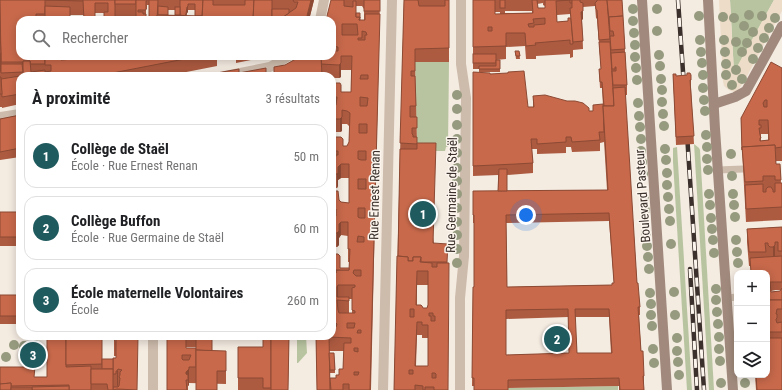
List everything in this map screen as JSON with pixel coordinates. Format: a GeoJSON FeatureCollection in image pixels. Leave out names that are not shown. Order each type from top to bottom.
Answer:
{"type":"FeatureCollection","features":[{"type":"Feature","properties":{"kind":"main road","name":"Boulevard Pasteur"},"geometry":{"type":"LineString","coordinates":[[642,0],[667,390]]}},
{"type":"Feature","properties":{"kind":"main road"},"geometry":{"type":"LineString","coordinates":[[708,0],[718,170],[732,298],[733,390]]}},
{"type":"Feature","properties":{"kind":"main road"},"geometry":{"type":"LineString","coordinates":[[714,104],[735,97],[746,91],[782,26]]}},
{"type":"Feature","properties":{"kind":"street"},"geometry":{"type":"LineString","coordinates":[[321,16],[324,0]]}},
{"type":"Feature","properties":{"kind":"street","name":"Rue Ernest Renan"},"geometry":{"type":"LineString","coordinates":[[383,390],[392,0]]}},
{"type":"Feature","properties":{"kind":"street","name":"Rue Germaine de Staël"},"geometry":{"type":"LineString","coordinates":[[460,390],[460,298],[464,256],[466,98],[461,64],[461,0]]}},
{"type":"Feature","properties":{"kind":"street"},"geometry":{"type":"LineString","coordinates":[[245,72],[270,67],[282,60]]}},
{"type":"Feature","properties":{"kind":"street"},"geometry":{"type":"LineString","coordinates":[[0,117],[16,115]]}},
{"type":"Feature","properties":{"kind":"street"},"geometry":{"type":"LineString","coordinates":[[153,340],[153,390]]}},
{"type":"Feature","properties":{"kind":"lane"},"geometry":{"type":"LineString","coordinates":[[718,170],[743,169]]}},
{"type":"Feature","properties":{"kind":"green space"},"geometry":{"type":"Polygon","coordinates":[[[730,0],[774,0],[734,73],[730,0]]]}},
{"type":"Feature","properties":{"kind":"green space"},"geometry":{"type":"Polygon","coordinates":[[[415,62],[449,62],[448,147],[446,147],[445,151],[417,151],[415,62]]]}},
{"type":"Feature","properties":{"kind":"green space"},"geometry":{"type":"Polygon","coordinates":[[[694,144],[700,150],[714,390],[709,390],[694,144]]]}},
{"type":"Feature","properties":{"kind":"green space"},"geometry":{"type":"Polygon","coordinates":[[[677,147],[692,390],[687,390],[673,162],[673,148],[677,147]]]}},
{"type":"Feature","properties":{"kind":"green space"},"geometry":{"type":"Polygon","coordinates":[[[297,340],[306,340],[307,353],[297,363],[297,340]]]}},
{"type":"Feature","properties":{"kind":"green space"},"geometry":{"type":"Polygon","coordinates":[[[618,386],[618,390],[508,390],[508,388],[618,386]]]}},
{"type":"Feature","properties":{"kind":"shaded area"},"geometry":{"type":"Polygon","coordinates":[[[719,0],[730,0],[734,72],[774,0],[782,0],[782,11],[746,78],[739,89],[734,92],[724,86],[723,81],[719,0]]]}},
{"type":"Feature","properties":{"kind":"building"},"geometry":{"type":"Polygon","coordinates":[[[0,0],[45,0],[45,14],[36,14],[36,16],[16,16],[16,60],[45,60],[45,64],[30,64],[30,61],[23,61],[23,64],[22,62],[1,62],[0,0]]]}},
{"type":"Feature","properties":{"kind":"building"},"geometry":{"type":"Polygon","coordinates":[[[45,0],[83,0],[83,1],[45,0]]]}},
{"type":"Feature","properties":{"kind":"building"},"geometry":{"type":"Polygon","coordinates":[[[83,0],[115,0],[115,16],[104,16],[104,12],[108,12],[108,3],[95,3],[95,16],[84,16],[83,0]]]}},
{"type":"Feature","properties":{"kind":"building"},"geometry":{"type":"Polygon","coordinates":[[[115,0],[136,0],[136,4],[115,4],[115,0]]]}},
{"type":"Feature","properties":{"kind":"building"},"geometry":{"type":"Polygon","coordinates":[[[136,0],[147,0],[146,10],[138,10],[138,12],[143,12],[143,14],[146,14],[146,16],[136,16],[136,0]]]}},
{"type":"Feature","properties":{"kind":"building"},"geometry":{"type":"Polygon","coordinates":[[[149,0],[158,0],[157,16],[149,16],[149,0]]]}},
{"type":"Feature","properties":{"kind":"building"},"geometry":{"type":"Polygon","coordinates":[[[180,0],[203,0],[202,16],[195,16],[195,4],[188,4],[185,16],[180,15],[180,0]]]}},
{"type":"Feature","properties":{"kind":"building"},"geometry":{"type":"Polygon","coordinates":[[[203,0],[213,0],[213,5],[245,5],[245,0],[254,0],[253,16],[202,16],[203,0]]]}},
{"type":"Feature","properties":{"kind":"building"},"geometry":{"type":"Polygon","coordinates":[[[254,0],[272,0],[272,16],[253,16],[254,0]]]}},
{"type":"Feature","properties":{"kind":"building"},"geometry":{"type":"Polygon","coordinates":[[[293,0],[311,0],[307,16],[284,16],[296,8],[298,2],[294,2],[293,0]]]}},
{"type":"Feature","properties":{"kind":"building"},"geometry":{"type":"Polygon","coordinates":[[[331,0],[344,0],[344,6],[353,7],[353,1],[356,1],[356,17],[360,17],[359,20],[365,20],[365,14],[380,14],[370,390],[349,390],[349,384],[343,384],[343,390],[331,390],[330,378],[336,378],[336,375],[339,375],[339,369],[343,369],[344,343],[351,343],[351,338],[336,337],[336,270],[349,270],[350,249],[348,249],[348,222],[341,222],[339,224],[339,231],[336,233],[336,191],[338,191],[339,200],[341,202],[349,203],[349,164],[341,164],[338,167],[338,173],[336,174],[336,155],[338,155],[338,151],[336,151],[336,137],[341,137],[343,139],[343,146],[347,146],[349,142],[350,113],[342,110],[342,117],[340,119],[336,119],[336,83],[340,83],[341,92],[351,92],[352,56],[341,56],[341,63],[339,65],[321,64],[321,60],[336,60],[336,51],[338,51],[338,47],[336,47],[336,16],[327,16],[331,0]],[[342,24],[342,35],[358,35],[357,24],[342,24]],[[362,31],[362,38],[358,38],[358,40],[365,40],[365,35],[367,35],[366,32],[362,31]],[[361,75],[360,79],[368,79],[368,75],[361,75]],[[360,97],[360,106],[367,106],[368,98],[360,97]],[[359,124],[359,133],[367,133],[367,124],[359,124]],[[358,151],[358,159],[366,160],[366,151],[358,151]],[[358,179],[358,189],[366,189],[366,179],[358,179]],[[358,208],[358,217],[365,218],[365,208],[358,208]],[[358,236],[357,242],[364,242],[364,237],[358,236]],[[354,270],[353,273],[356,276],[361,276],[361,270],[354,270]],[[338,285],[337,297],[349,297],[349,301],[337,300],[339,313],[355,313],[355,311],[352,310],[352,288],[355,287],[355,285],[338,285]],[[347,323],[347,328],[354,328],[355,323],[347,323]],[[358,330],[357,333],[361,333],[361,330],[358,330]],[[354,348],[354,351],[358,352],[358,348],[354,348]],[[354,372],[354,375],[358,375],[359,372],[354,372]]]}},
{"type":"Feature","properties":{"kind":"building"},"geometry":{"type":"Polygon","coordinates":[[[364,0],[380,0],[380,11],[364,11],[364,0]]]}},
{"type":"Feature","properties":{"kind":"building"},"geometry":{"type":"Polygon","coordinates":[[[404,0],[418,0],[419,6],[445,6],[445,0],[449,0],[449,48],[415,49],[415,71],[411,71],[411,76],[415,76],[416,106],[410,106],[410,117],[417,117],[417,128],[412,128],[412,134],[413,137],[417,137],[417,144],[400,143],[404,0]]]}},
{"type":"Feature","properties":{"kind":"building"},"geometry":{"type":"Polygon","coordinates":[[[473,0],[495,0],[495,14],[533,13],[532,0],[537,0],[538,8],[545,8],[545,0],[570,0],[556,1],[557,22],[568,21],[568,18],[571,18],[573,44],[570,44],[570,40],[535,43],[536,45],[526,46],[525,33],[506,33],[506,46],[473,47],[473,0]],[[545,18],[533,19],[534,23],[528,24],[529,27],[545,24],[545,18]],[[488,27],[488,31],[492,31],[492,27],[488,27]]]}},
{"type":"Feature","properties":{"kind":"building"},"geometry":{"type":"Polygon","coordinates":[[[500,0],[505,0],[505,8],[500,8],[500,0]]]}},
{"type":"Feature","properties":{"kind":"building"},"geometry":{"type":"Polygon","coordinates":[[[572,0],[580,0],[580,2],[583,3],[583,11],[581,12],[583,41],[573,42],[570,8],[572,8],[572,0]]]}},
{"type":"Feature","properties":{"kind":"building"},"geometry":{"type":"Polygon","coordinates":[[[597,0],[607,0],[610,39],[599,40],[597,10],[595,3],[597,0]]]}},
{"type":"Feature","properties":{"kind":"building"},"geometry":{"type":"Polygon","coordinates":[[[607,0],[622,0],[623,16],[609,17],[609,20],[607,0]]]}},
{"type":"Feature","properties":{"kind":"building"},"geometry":{"type":"Polygon","coordinates":[[[45,6],[70,7],[70,16],[45,16],[45,6]]]}},
{"type":"Feature","properties":{"kind":"building"},"geometry":{"type":"Polygon","coordinates":[[[158,6],[168,7],[168,15],[158,15],[158,6]]]}},
{"type":"Feature","properties":{"kind":"building"},"geometry":{"type":"Polygon","coordinates":[[[175,7],[180,7],[180,15],[175,15],[175,7]]]}},
{"type":"Feature","properties":{"kind":"building"},"geometry":{"type":"Polygon","coordinates":[[[272,9],[289,9],[289,13],[284,16],[272,16],[272,9]]]}},
{"type":"Feature","properties":{"kind":"building"},"geometry":{"type":"Polygon","coordinates":[[[356,13],[360,13],[360,17],[356,17],[356,13]]]}},
{"type":"Feature","properties":{"kind":"building"},"geometry":{"type":"Polygon","coordinates":[[[157,15],[202,16],[157,16],[157,15]]]}},
{"type":"Feature","properties":{"kind":"building"},"geometry":{"type":"Polygon","coordinates":[[[623,16],[625,49],[611,50],[610,36],[614,36],[613,31],[610,31],[609,17],[623,16]]]}},
{"type":"Feature","properties":{"kind":"building"},"geometry":{"type":"Polygon","coordinates":[[[0,32],[1,54],[0,54],[0,32]]]}},
{"type":"Feature","properties":{"kind":"building"},"geometry":{"type":"Polygon","coordinates":[[[599,42],[610,42],[614,106],[604,106],[602,82],[600,82],[599,69],[601,69],[599,42]]]}},
{"type":"Feature","properties":{"kind":"building"},"geometry":{"type":"Polygon","coordinates":[[[515,51],[519,51],[520,56],[516,56],[515,51]]]}},
{"type":"Feature","properties":{"kind":"building"},"geometry":{"type":"Polygon","coordinates":[[[625,52],[627,85],[613,85],[612,71],[616,71],[616,67],[615,69],[612,69],[611,53],[625,52]]]}},
{"type":"Feature","properties":{"kind":"building"},"geometry":{"type":"Polygon","coordinates":[[[1,54],[1,71],[0,71],[1,54]]]}},
{"type":"Feature","properties":{"kind":"building"},"geometry":{"type":"Polygon","coordinates":[[[473,54],[496,54],[496,63],[473,63],[473,54]]]}},
{"type":"Feature","properties":{"kind":"building"},"geometry":{"type":"Polygon","coordinates":[[[45,60],[179,60],[118,72],[45,72],[51,71],[51,65],[45,65],[45,60]]]}},
{"type":"Feature","properties":{"kind":"building"},"geometry":{"type":"Polygon","coordinates":[[[294,60],[321,60],[322,72],[274,72],[274,67],[285,65],[294,60]]]}},
{"type":"Feature","properties":{"kind":"building"},"geometry":{"type":"Polygon","coordinates":[[[496,60],[500,60],[500,69],[479,69],[479,66],[496,66],[496,60]]]}},
{"type":"Feature","properties":{"kind":"building"},"geometry":{"type":"Polygon","coordinates":[[[23,61],[30,61],[31,72],[23,72],[23,61]]]}},
{"type":"Feature","properties":{"kind":"building"},"geometry":{"type":"Polygon","coordinates":[[[771,62],[782,68],[782,147],[775,148],[775,145],[742,147],[742,150],[741,118],[771,62]],[[767,100],[763,103],[764,107],[767,107],[767,100]],[[759,120],[759,125],[761,125],[761,128],[759,128],[761,138],[760,141],[769,140],[768,120],[759,120]]]}},
{"type":"Feature","properties":{"kind":"building"},"geometry":{"type":"Polygon","coordinates":[[[1,64],[22,64],[23,72],[1,73],[1,64]]]}},
{"type":"Feature","properties":{"kind":"building"},"geometry":{"type":"Polygon","coordinates":[[[266,68],[266,72],[244,72],[266,68]]]}},
{"type":"Feature","properties":{"kind":"building"},"geometry":{"type":"Polygon","coordinates":[[[239,69],[239,72],[222,72],[239,69]]]}},
{"type":"Feature","properties":{"kind":"building"},"geometry":{"type":"Polygon","coordinates":[[[45,70],[45,72],[31,72],[45,70]]]}},
{"type":"Feature","properties":{"kind":"building"},"geometry":{"type":"Polygon","coordinates":[[[524,71],[528,107],[534,107],[533,96],[545,95],[567,101],[583,103],[589,108],[589,111],[593,111],[593,105],[603,104],[604,132],[599,132],[600,140],[572,142],[571,137],[566,137],[566,142],[537,144],[537,139],[531,139],[533,163],[473,166],[473,72],[490,74],[524,71]]]}},
{"type":"Feature","properties":{"kind":"building"},"geometry":{"type":"Polygon","coordinates":[[[687,73],[690,73],[691,75],[690,80],[694,136],[676,137],[673,74],[676,74],[676,76],[687,75],[687,73]]]}},
{"type":"Feature","properties":{"kind":"building"},"geometry":{"type":"Polygon","coordinates":[[[1,77],[2,94],[0,94],[1,77]]]}},
{"type":"Feature","properties":{"kind":"building"},"geometry":{"type":"Polygon","coordinates":[[[16,77],[16,95],[2,97],[1,79],[16,77]]]}},
{"type":"Feature","properties":{"kind":"building"},"geometry":{"type":"Polygon","coordinates":[[[625,87],[637,283],[640,307],[638,307],[641,351],[643,351],[644,390],[620,390],[619,378],[508,380],[508,390],[474,390],[474,378],[472,378],[474,287],[473,191],[608,190],[603,106],[614,106],[613,88],[625,87]],[[609,213],[506,215],[507,287],[612,285],[612,283],[614,283],[609,213]],[[568,309],[506,310],[506,355],[569,353],[568,309]],[[575,309],[577,353],[612,353],[609,309],[575,309]]]}},
{"type":"Feature","properties":{"kind":"building"},"geometry":{"type":"Polygon","coordinates":[[[16,116],[16,149],[0,152],[0,119],[16,116]]]}},
{"type":"Feature","properties":{"kind":"building"},"geometry":{"type":"Polygon","coordinates":[[[417,143],[436,143],[433,243],[448,244],[447,262],[421,262],[421,257],[413,257],[413,261],[408,261],[408,257],[398,256],[400,149],[417,149],[417,143]]]}},
{"type":"Feature","properties":{"kind":"building"},"geometry":{"type":"Polygon","coordinates":[[[775,145],[776,164],[780,164],[781,180],[775,180],[775,176],[763,176],[763,181],[745,182],[742,147],[775,145]]]}},
{"type":"Feature","properties":{"kind":"building"},"geometry":{"type":"Polygon","coordinates":[[[499,169],[507,169],[507,191],[498,191],[499,169]]]}},
{"type":"Feature","properties":{"kind":"building"},"geometry":{"type":"Polygon","coordinates":[[[775,183],[782,183],[782,207],[746,209],[745,185],[763,184],[763,192],[766,192],[768,187],[771,187],[773,192],[775,192],[775,183]]]}},
{"type":"Feature","properties":{"kind":"building"},"geometry":{"type":"Polygon","coordinates":[[[0,212],[16,212],[16,237],[0,237],[0,212]]]}},
{"type":"Feature","properties":{"kind":"building"},"geometry":{"type":"Polygon","coordinates":[[[782,227],[782,251],[778,251],[778,242],[775,242],[773,247],[770,247],[768,243],[765,243],[766,252],[749,252],[747,229],[782,227]]]}},
{"type":"Feature","properties":{"kind":"building"},"geometry":{"type":"Polygon","coordinates":[[[336,254],[340,256],[340,268],[349,268],[349,270],[336,270],[336,254]]]}},
{"type":"Feature","properties":{"kind":"building"},"geometry":{"type":"Polygon","coordinates":[[[397,256],[408,257],[408,261],[413,261],[413,257],[421,257],[420,262],[432,263],[432,267],[437,267],[437,263],[449,263],[448,390],[434,390],[434,387],[425,387],[425,390],[423,390],[423,386],[415,385],[415,390],[394,390],[397,256]],[[417,271],[416,305],[421,305],[423,308],[427,308],[428,271],[417,271]],[[410,309],[410,317],[414,317],[414,309],[410,309]],[[429,313],[429,316],[431,316],[431,321],[435,321],[435,316],[433,316],[433,313],[429,313]],[[417,322],[415,366],[428,366],[428,325],[422,325],[422,322],[417,322]],[[409,370],[409,374],[413,374],[413,370],[409,370]],[[432,373],[432,378],[436,378],[436,374],[432,373]]]}},
{"type":"Feature","properties":{"kind":"building"},"geometry":{"type":"Polygon","coordinates":[[[782,256],[782,282],[770,282],[770,270],[751,270],[750,258],[782,256]]]}},
{"type":"Feature","properties":{"kind":"building"},"geometry":{"type":"Polygon","coordinates":[[[770,282],[771,292],[780,291],[782,288],[782,300],[770,300],[770,282]]]}},
{"type":"Feature","properties":{"kind":"building"},"geometry":{"type":"Polygon","coordinates":[[[0,295],[16,295],[16,316],[0,316],[0,295]]]}},
{"type":"Feature","properties":{"kind":"building"},"geometry":{"type":"Polygon","coordinates":[[[770,300],[782,300],[782,309],[777,309],[776,320],[777,323],[782,322],[782,332],[770,332],[770,300]]]}},
{"type":"Feature","properties":{"kind":"building"},"geometry":{"type":"Polygon","coordinates":[[[770,338],[782,338],[782,390],[757,390],[756,378],[770,378],[770,338]]]}},
{"type":"Feature","properties":{"kind":"building"},"geometry":{"type":"Polygon","coordinates":[[[47,340],[66,340],[66,367],[91,366],[91,390],[69,390],[69,385],[11,386],[11,383],[0,384],[0,367],[35,367],[34,377],[47,377],[47,340]]]}},
{"type":"Feature","properties":{"kind":"building"},"geometry":{"type":"Polygon","coordinates":[[[66,340],[102,340],[102,364],[66,365],[66,340]]]}},
{"type":"Feature","properties":{"kind":"building"},"geometry":{"type":"Polygon","coordinates":[[[116,340],[138,340],[137,390],[113,390],[113,387],[119,386],[119,377],[122,370],[118,369],[116,374],[113,374],[113,358],[116,358],[116,340]]]}},
{"type":"Feature","properties":{"kind":"building"},"geometry":{"type":"Polygon","coordinates":[[[167,340],[186,340],[186,348],[196,348],[196,367],[189,367],[186,372],[188,375],[188,380],[186,380],[187,390],[167,390],[167,340]],[[182,355],[183,360],[189,360],[191,355],[182,355]]]}},
{"type":"Feature","properties":{"kind":"building"},"geometry":{"type":"Polygon","coordinates":[[[196,340],[212,340],[212,351],[196,350],[196,340]]]}},
{"type":"Feature","properties":{"kind":"building"},"geometry":{"type":"Polygon","coordinates":[[[263,340],[271,340],[271,388],[263,388],[263,378],[238,378],[238,347],[263,347],[263,340]]]}},
{"type":"Feature","properties":{"kind":"building"},"geometry":{"type":"Polygon","coordinates":[[[271,340],[289,340],[288,390],[271,390],[271,340]]]}},
{"type":"Feature","properties":{"kind":"building"},"geometry":{"type":"Polygon","coordinates":[[[316,340],[329,340],[330,390],[317,390],[316,340]]]}},
{"type":"Feature","properties":{"kind":"building"},"geometry":{"type":"Polygon","coordinates":[[[196,350],[226,351],[226,371],[217,371],[217,390],[196,390],[196,350]]]}},
{"type":"Feature","properties":{"kind":"building"},"geometry":{"type":"Polygon","coordinates":[[[329,353],[334,353],[335,370],[330,370],[329,353]]]}},
{"type":"Feature","properties":{"kind":"building"},"geometry":{"type":"Polygon","coordinates":[[[102,359],[113,359],[113,369],[102,369],[102,359]]]}},
{"type":"Feature","properties":{"kind":"building"},"geometry":{"type":"Polygon","coordinates":[[[91,369],[113,369],[113,390],[108,390],[107,384],[91,384],[91,369]]]}},
{"type":"Feature","properties":{"kind":"building"},"geometry":{"type":"Polygon","coordinates":[[[11,383],[11,390],[0,390],[0,384],[11,383]]]}},
{"type":"Feature","properties":{"kind":"building"},"geometry":{"type":"Polygon","coordinates":[[[69,386],[69,390],[32,390],[32,387],[69,386]]]}},
{"type":"Feature","properties":{"kind":"building"},"geometry":{"type":"Polygon","coordinates":[[[11,388],[32,388],[32,390],[11,390],[11,388]]]}},
{"type":"Feature","properties":{"kind":"railway"},"geometry":{"type":"LineString","coordinates":[[678,0],[684,86]]}},
{"type":"Feature","properties":{"kind":"railway"},"geometry":{"type":"LineString","coordinates":[[687,134],[704,390]]}},
{"type":"Feature","properties":{"kind":"railway"},"geometry":{"type":"LineString","coordinates":[[690,269],[697,390]]}},
{"type":"Feature","properties":{"kind":"place","name":"Collège de Staël"},"geometry":{"type":"Point","coordinates":[423,214]}},
{"type":"Feature","properties":{"kind":"place","name":"Collège Buffon"},"geometry":{"type":"Point","coordinates":[557,339]}},
{"type":"Feature","properties":{"kind":"place","name":"École maternelle Volontaires"},"geometry":{"type":"Point","coordinates":[33,355]}}]}
